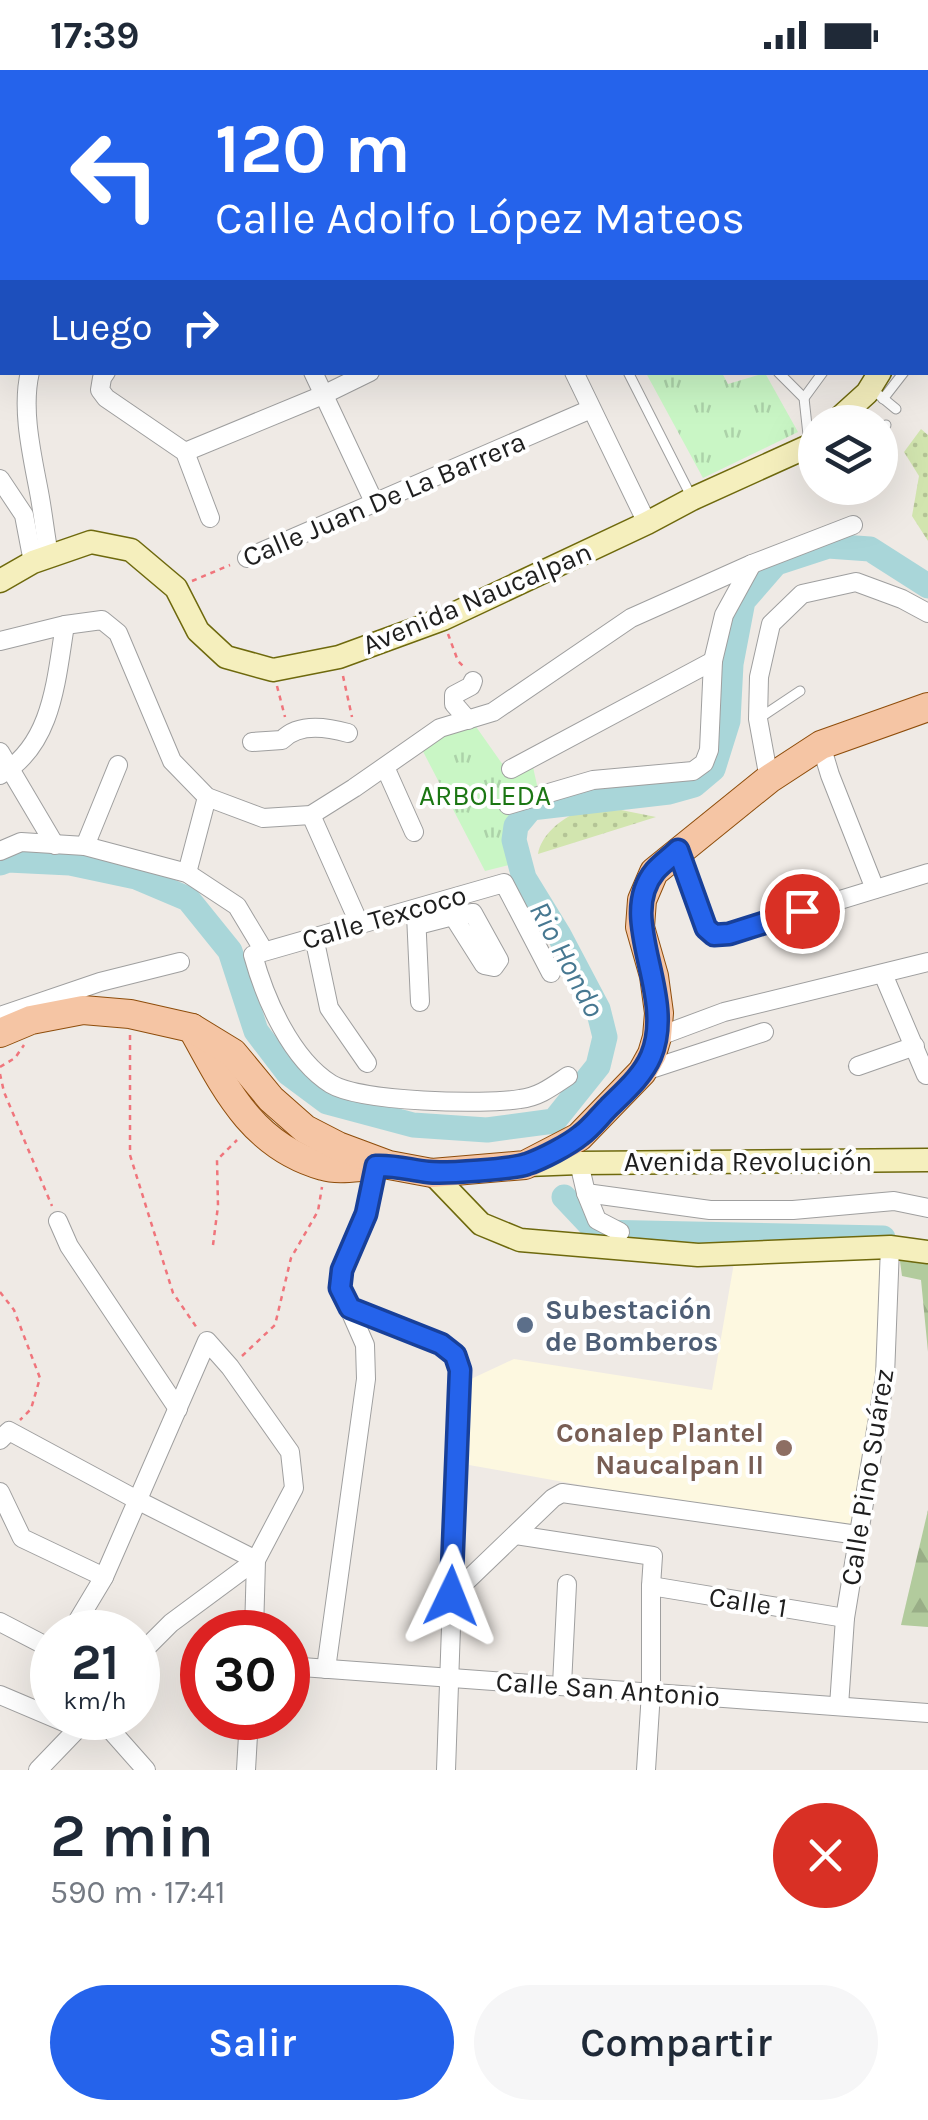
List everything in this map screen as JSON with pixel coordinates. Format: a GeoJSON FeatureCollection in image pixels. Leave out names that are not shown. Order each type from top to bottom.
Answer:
{"type":"FeatureCollection","features":[{"type":"Feature","properties":{"kind":"main road","name":"Avenida Naucalpan"},"geometry":{"type":"LineString","coordinates":[[0,581],[41,559],[91,542],[131,550],[176,588],[198,631],[226,658],[273,670],[339,657],[442,619],[798,450]]}},
{"type":"Feature","properties":{"kind":"main road"},"geometry":{"type":"LineString","coordinates":[[192,1028],[229,1096],[253,1126],[283,1150],[326,1168],[382,1165],[432,1173],[525,1165],[579,1150],[652,1054],[659,1012],[640,927],[642,900],[654,872],[769,779],[821,745],[928,707]]}},
{"type":"Feature","properties":{"kind":"main road"},"geometry":{"type":"LineString","coordinates":[[0,1032],[31,1020],[83,1010],[130,1014],[192,1028],[233,1053],[271,1099],[305,1129],[382,1165]]}},
{"type":"Feature","properties":{"kind":"main road","name":"Avenida Revolución"},"geometry":{"type":"LineString","coordinates":[[579,1150],[928,1160]]}},
{"type":"Feature","properties":{"kind":"main road"},"geometry":{"type":"LineString","coordinates":[[432,1173],[481,1224],[520,1240],[698,1255],[890,1247],[928,1252]]}},
{"type":"Feature","properties":{"kind":"street"},"geometry":{"type":"LineString","coordinates":[[30,375],[29,450],[39,491],[41,559]]}},
{"type":"Feature","properties":{"kind":"street"},"geometry":{"type":"LineString","coordinates":[[104,375],[100,390],[106,398],[185,452],[210,518]]}},
{"type":"Feature","properties":{"kind":"street"},"geometry":{"type":"LineString","coordinates":[[314,375],[375,504]]}},
{"type":"Feature","properties":{"kind":"street"},"geometry":{"type":"LineString","coordinates":[[185,452],[364,375]]}},
{"type":"Feature","properties":{"kind":"street"},"geometry":{"type":"LineString","coordinates":[[575,375],[647,523]]}},
{"type":"Feature","properties":{"kind":"street","name":"Calle Juan De La Barrera"},"geometry":{"type":"LineString","coordinates":[[246,558],[591,409]]}},
{"type":"Feature","properties":{"kind":"street"},"geometry":{"type":"LineString","coordinates":[[0,479],[24,515],[41,559]]}},
{"type":"Feature","properties":{"kind":"street"},"geometry":{"type":"LineString","coordinates":[[0,641],[102,620],[118,633],[172,761],[207,797],[263,818],[310,816],[440,728],[493,712],[631,618],[852,525]]}},
{"type":"Feature","properties":{"kind":"street"},"geometry":{"type":"LineString","coordinates":[[508,805],[593,780],[693,771],[704,763],[709,750],[714,662],[724,615],[752,564]]}},
{"type":"Feature","properties":{"kind":"street"},"geometry":{"type":"LineString","coordinates":[[769,779],[758,719],[760,677],[771,624],[802,594],[856,582],[902,598],[928,613]]}},
{"type":"Feature","properties":{"kind":"street"},"geometry":{"type":"LineString","coordinates":[[55,845],[3,765],[24,758],[51,707],[64,625]]}},
{"type":"Feature","properties":{"kind":"street"},"geometry":{"type":"LineString","coordinates":[[512,769],[714,662]]}},
{"type":"Feature","properties":{"kind":"street"},"geometry":{"type":"LineString","coordinates":[[468,720],[454,704],[454,695],[473,681]]}},
{"type":"Feature","properties":{"kind":"street"},"geometry":{"type":"LineString","coordinates":[[252,742],[282,740],[289,733],[305,729],[330,728],[348,733]]}},
{"type":"Feature","properties":{"kind":"street"},"geometry":{"type":"LineString","coordinates":[[821,745],[876,889]]}},
{"type":"Feature","properties":{"kind":"street"},"geometry":{"type":"LineString","coordinates":[[84,846],[118,765]]}},
{"type":"Feature","properties":{"kind":"street"},"geometry":{"type":"LineString","coordinates":[[386,767],[414,832]]}},
{"type":"Feature","properties":{"kind":"street"},"geometry":{"type":"LineString","coordinates":[[187,873],[207,797]]}},
{"type":"Feature","properties":{"kind":"street"},"geometry":{"type":"LineString","coordinates":[[310,816],[359,923]]}},
{"type":"Feature","properties":{"kind":"street","name":"Calle Texcoco"},"geometry":{"type":"LineString","coordinates":[[0,851],[22,842],[84,846],[187,873],[237,906],[259,953],[359,923],[416,917],[504,883],[550,974]]}},
{"type":"Feature","properties":{"kind":"street"},"geometry":{"type":"LineString","coordinates":[[678,850],[706,928],[714,935],[729,934],[928,873]]}},
{"type":"Feature","properties":{"kind":"street"},"geometry":{"type":"LineString","coordinates":[[420,1002],[416,917],[474,913],[500,960],[494,967],[484,965],[453,916]]}},
{"type":"Feature","properties":{"kind":"street"},"geometry":{"type":"LineString","coordinates":[[314,937],[329,1008],[367,1063]]}},
{"type":"Feature","properties":{"kind":"street"},"geometry":{"type":"LineString","coordinates":[[259,953],[262,987],[287,1036],[306,1061],[332,1084],[358,1094],[482,1102],[523,1099],[545,1092],[568,1076]]}},
{"type":"Feature","properties":{"kind":"street"},"geometry":{"type":"LineString","coordinates":[[0,1016],[100,982],[180,962]]}},
{"type":"Feature","properties":{"kind":"street"},"geometry":{"type":"LineString","coordinates":[[656,1037],[724,1012],[928,962]]}},
{"type":"Feature","properties":{"kind":"street"},"geometry":{"type":"LineString","coordinates":[[883,974],[926,1075]]}},
{"type":"Feature","properties":{"kind":"street"},"geometry":{"type":"LineString","coordinates":[[642,1072],[764,1032]]}},
{"type":"Feature","properties":{"kind":"street"},"geometry":{"type":"LineString","coordinates":[[858,1066],[915,1046]]}},
{"type":"Feature","properties":{"kind":"street"},"geometry":{"type":"LineString","coordinates":[[579,1150],[586,1194],[597,1220],[620,1232]]}},
{"type":"Feature","properties":{"kind":"street"},"geometry":{"type":"LineString","coordinates":[[326,1669],[366,1379],[365,1345],[340,1288],[342,1270],[382,1165]]}},
{"type":"Feature","properties":{"kind":"street"},"geometry":{"type":"LineString","coordinates":[[586,1194],[710,1210],[793,1210],[894,1201],[928,1208]]}},
{"type":"Feature","properties":{"kind":"street"},"geometry":{"type":"LineString","coordinates":[[58,1221],[68,1246],[178,1409]]}},
{"type":"Feature","properties":{"kind":"street","name":"Calle Pino Suárez"},"geometry":{"type":"LineString","coordinates":[[840,1706],[845,1618],[885,1376],[890,1247]]}},
{"type":"Feature","properties":{"kind":"street"},"geometry":{"type":"LineString","coordinates":[[350,1308],[441,1344],[455,1355],[460,1370],[446,1770]]}},
{"type":"Feature","properties":{"kind":"street"},"geometry":{"type":"LineString","coordinates":[[84,1610],[139,1501],[207,1341],[290,1452],[294,1488],[256,1560],[160,1634]]}},
{"type":"Feature","properties":{"kind":"street"},"geometry":{"type":"LineString","coordinates":[[5,1436],[256,1560]]}},
{"type":"Feature","properties":{"kind":"street"},"geometry":{"type":"LineString","coordinates":[[0,1492],[22,1538],[104,1577]]}},
{"type":"Feature","properties":{"kind":"street"},"geometry":{"type":"LineString","coordinates":[[451,1596],[562,1493],[858,1535]]}},
{"type":"Feature","properties":{"kind":"street"},"geometry":{"type":"LineString","coordinates":[[516,1535],[653,1556],[646,1770]]}},
{"type":"Feature","properties":{"kind":"street"},"geometry":{"type":"LineString","coordinates":[[255,1610],[256,1560]]}},
{"type":"Feature","properties":{"kind":"street"},"geometry":{"type":"LineString","coordinates":[[562,1685],[567,1584]]}},
{"type":"Feature","properties":{"kind":"street","name":"Calle 1"},"geometry":{"type":"LineString","coordinates":[[651,1586],[845,1618]]}},
{"type":"Feature","properties":{"kind":"street"},"geometry":{"type":"LineString","coordinates":[[0,1622],[30,1638]]}},
{"type":"Feature","properties":{"kind":"street","name":"Calle San Antonio"},"geometry":{"type":"LineString","coordinates":[[310,1668],[928,1713]]}},
{"type":"Feature","properties":{"kind":"street"},"geometry":{"type":"LineString","coordinates":[[0,1695],[30,1705]]}},
{"type":"Feature","properties":{"kind":"street"},"geometry":{"type":"LineString","coordinates":[[38,1770],[67,1740]]}},
{"type":"Feature","properties":{"kind":"street"},"geometry":{"type":"LineString","coordinates":[[119,1740],[146,1770]]}},
{"type":"Feature","properties":{"kind":"street"},"geometry":{"type":"LineString","coordinates":[[246,1770],[248,1740]]}},
{"type":"Feature","properties":{"kind":"lane"},"geometry":{"type":"LineString","coordinates":[[630,375],[692,499]]}},
{"type":"Feature","properties":{"kind":"lane"},"geometry":{"type":"LineString","coordinates":[[781,375],[804,398],[805,405]]}},
{"type":"Feature","properties":{"kind":"lane"},"geometry":{"type":"LineString","coordinates":[[804,398],[821,375]]}},
{"type":"Feature","properties":{"kind":"lane"},"geometry":{"type":"LineString","coordinates":[[876,392],[900,375]]}},
{"type":"Feature","properties":{"kind":"lane"},"geometry":{"type":"LineString","coordinates":[[758,719],[800,691]]}},
{"type":"Feature","properties":{"kind":"path","name":"Calle Juan De La Barrera"},"geometry":{"type":"LineString","coordinates":[[176,588],[246,558]]}},
{"type":"Feature","properties":{"kind":"path"},"geometry":{"type":"LineString","coordinates":[[442,619],[458,660],[473,681]]}},
{"type":"Feature","properties":{"kind":"path"},"geometry":{"type":"LineString","coordinates":[[339,657],[353,720],[348,733]]}},
{"type":"Feature","properties":{"kind":"path"},"geometry":{"type":"LineString","coordinates":[[273,670],[289,733]]}},
{"type":"Feature","properties":{"kind":"path"},"geometry":{"type":"LineString","coordinates":[[130,1014],[130,1156],[173,1293],[207,1341]]}},
{"type":"Feature","properties":{"kind":"path"},"geometry":{"type":"LineString","coordinates":[[0,1074],[58,1221]]}},
{"type":"Feature","properties":{"kind":"path"},"geometry":{"type":"LineString","coordinates":[[212,1244],[218,1206],[218,1160],[253,1126]]}},
{"type":"Feature","properties":{"kind":"path"},"geometry":{"type":"LineString","coordinates":[[230,1368],[275,1326],[291,1258],[318,1211],[326,1168]]}},
{"type":"Feature","properties":{"kind":"path"},"geometry":{"type":"LineString","coordinates":[[0,1292],[14,1310],[40,1378],[31,1409],[5,1436]]}},
{"type":"Feature","properties":{"kind":"shaded area","name":"Conalep Plantel Naucalpan II"},"geometry":{"type":"Polygon","coordinates":[[[735,1257],[882,1257],[878,1383],[852,1528],[692,1505],[469,1465],[471,1379],[514,1359],[712,1390],[735,1257]]]}},
{"type":"Feature","properties":{"kind":"green space"},"geometry":{"type":"Polygon","coordinates":[[[647,375],[723,375],[728,384],[766,375],[798,432],[703,478],[647,375]]]}},
{"type":"Feature","properties":{"kind":"green space"},"geometry":{"type":"Polygon","coordinates":[[[921,429],[928,435],[928,541],[912,516],[919,476],[904,452],[921,429]]]}},
{"type":"Feature","properties":{"kind":"green space","name":"ARBOLEDA"},"geometry":{"type":"Polygon","coordinates":[[[472,721],[503,765],[531,758],[539,794],[523,798],[511,823],[508,837],[513,864],[485,871],[415,736],[472,721]]]}},
{"type":"Feature","properties":{"kind":"green space"},"geometry":{"type":"Polygon","coordinates":[[[588,810],[621,810],[656,817],[538,854],[547,834],[572,815],[588,810]]]}},
{"type":"Feature","properties":{"kind":"green space"},"geometry":{"type":"Polygon","coordinates":[[[899,1254],[928,1259],[928,1352],[921,1280],[902,1276],[899,1254]]]}},
{"type":"Feature","properties":{"kind":"green space"},"geometry":{"type":"Polygon","coordinates":[[[928,1510],[928,1627],[901,1625],[928,1510]]]}},
{"type":"Feature","properties":{"kind":"waterway","name":"Rio Hondo"},"geometry":{"type":"LineString","coordinates":[[0,863],[70,863],[136,877],[188,899],[230,951],[256,1031],[288,1073],[327,1102],[413,1125],[487,1130],[554,1121],[598,1066],[605,1037],[598,1009],[524,878],[514,840],[516,826],[531,808],[669,792],[694,785],[713,769],[728,721],[731,664],[743,601],[776,563],[828,546],[870,549],[928,586]]}},
{"type":"Feature","properties":{"kind":"waterway"},"geometry":{"type":"LineString","coordinates":[[564,1197],[597,1232],[883,1238]]}},
{"type":"Feature","properties":{"kind":"place","name":"Subestación de Bomberos"},"geometry":{"type":"Point","coordinates":[525,1325]}},
{"type":"Feature","properties":{"kind":"place","name":"Conalep Plantel Naucalpan II"},"geometry":{"type":"Point","coordinates":[784,1448]}},
{"type":"Feature","properties":{"kind":"route"},"geometry":{"type":"LineString","coordinates":[[451,1596],[460,1370],[455,1355],[441,1344],[350,1308],[340,1288],[342,1270],[366,1214],[376,1166],[432,1173],[525,1165],[579,1137],[633,1082],[652,1054],[659,1012],[640,927],[642,900],[654,872],[678,850],[706,928],[714,935],[802,911]]}}]}
